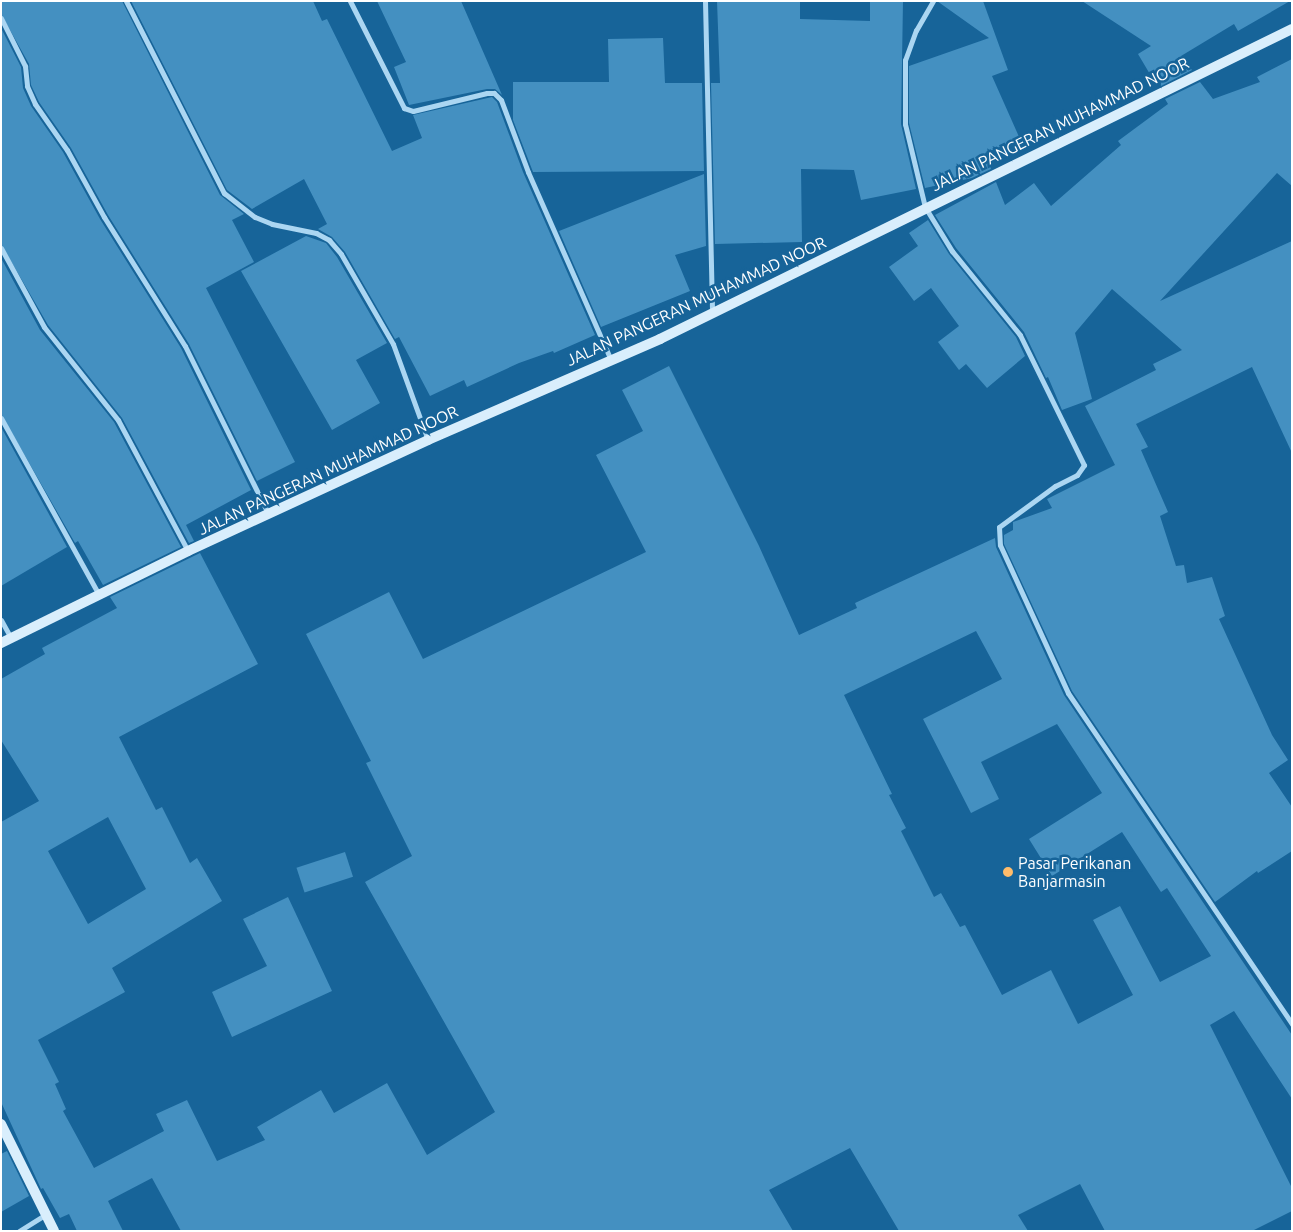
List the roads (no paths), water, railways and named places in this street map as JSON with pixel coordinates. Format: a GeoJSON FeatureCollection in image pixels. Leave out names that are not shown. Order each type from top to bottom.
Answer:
{"type":"FeatureCollection","features":[{"type":"Feature","properties":{"kind":"main road","name":"JALAN PANGERAN MUHAMMAD NOOR"},"geometry":{"type":"LineString","coordinates":[[1,643],[268,513],[428,440],[612,360],[712,313],[925,207],[1292,30]]}},
{"type":"Feature","properties":{"kind":"main road"},"geometry":{"type":"LineString","coordinates":[[1,1124],[54,1231]]}},
{"type":"Feature","properties":{"kind":"street"},"geometry":{"type":"LineString","coordinates":[[126,1],[224,193],[255,217],[272,224],[316,232],[329,240],[341,254],[394,344],[428,440]]}},
{"type":"Feature","properties":{"kind":"street"},"geometry":{"type":"LineString","coordinates":[[350,1],[404,108],[413,111],[487,93],[494,93],[501,100],[528,172],[612,360]]}},
{"type":"Feature","properties":{"kind":"street"},"geometry":{"type":"LineString","coordinates":[[705,1],[712,313]]}},
{"type":"Feature","properties":{"kind":"street"},"geometry":{"type":"LineString","coordinates":[[933,1],[913,37],[905,60],[905,124],[925,207],[952,251],[1020,335],[1084,459],[1082,470],[1077,475],[1055,486],[999,527],[997,536],[1009,570],[1068,693],[1292,1024]]}},
{"type":"Feature","properties":{"kind":"street"},"geometry":{"type":"LineString","coordinates":[[1,18],[25,66],[27,86],[35,104],[67,150],[104,217],[185,346],[268,513]]}},
{"type":"Feature","properties":{"kind":"street"},"geometry":{"type":"LineString","coordinates":[[1,248],[44,327],[118,420],[188,551]]}},
{"type":"Feature","properties":{"kind":"street"},"geometry":{"type":"LineString","coordinates":[[1,418],[99,595]]}},
{"type":"Feature","properties":{"kind":"street"},"geometry":{"type":"LineString","coordinates":[[1,620],[12,638]]}},
{"type":"Feature","properties":{"kind":"street"},"geometry":{"type":"LineString","coordinates":[[19,1231],[45,1215]]}},
{"type":"Feature","properties":{"kind":"place","name":"Pasar Perikanan Banjarmasin"},"geometry":{"type":"Point","coordinates":[1008,872]}}]}
